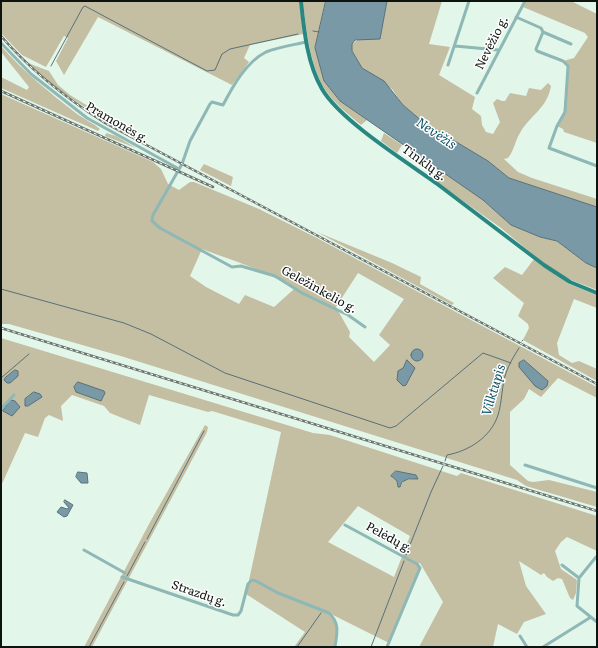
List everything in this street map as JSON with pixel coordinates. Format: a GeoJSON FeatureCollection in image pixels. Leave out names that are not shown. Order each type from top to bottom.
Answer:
{"type":"FeatureCollection","features":[{"type":"Feature","properties":{"kind":"main road","name":"Tinklų g."},"geometry":{"type":"LineString","coordinates":[[301,1],[306,42],[321,88],[328,97],[349,117],[544,265],[570,282],[597,293]]}},
{"type":"Feature","properties":{"kind":"street"},"geometry":{"type":"LineString","coordinates":[[448,66],[456,46],[469,1]]}},
{"type":"Feature","properties":{"kind":"street","name":"Nevėžio g."},"geometry":{"type":"LineString","coordinates":[[477,93],[524,1]]}},
{"type":"Feature","properties":{"kind":"street"},"geometry":{"type":"LineString","coordinates":[[516,17],[541,28],[543,32],[571,44]]}},
{"type":"Feature","properties":{"kind":"street"},"geometry":{"type":"LineString","coordinates":[[543,32],[536,49],[537,51],[563,61],[568,66],[565,112],[557,126],[549,148],[597,166]]}},
{"type":"Feature","properties":{"kind":"street"},"geometry":{"type":"LineString","coordinates":[[179,169],[190,141],[212,102],[223,105],[232,89],[257,58],[267,52],[306,42]]}},
{"type":"Feature","properties":{"kind":"street","name":"Pramonės g."},"geometry":{"type":"LineString","coordinates":[[1,43],[31,74],[87,118],[179,169]]}},
{"type":"Feature","properties":{"kind":"street"},"geometry":{"type":"LineString","coordinates":[[456,46],[498,50]]}},
{"type":"Feature","properties":{"kind":"street","name":"Geležinkelio g."},"geometry":{"type":"LineString","coordinates":[[179,169],[152,218],[152,221],[156,226],[232,267],[241,266],[263,271],[348,315],[365,327]]}},
{"type":"Feature","properties":{"kind":"street"},"geometry":{"type":"LineString","coordinates":[[1,409],[14,395]]}},
{"type":"Feature","properties":{"kind":"street"},"geometry":{"type":"LineString","coordinates":[[525,465],[597,488]]}},
{"type":"Feature","properties":{"kind":"street","name":"Pelėdų g."},"geometry":{"type":"LineString","coordinates":[[345,525],[417,564],[420,570],[387,647]]}},
{"type":"Feature","properties":{"kind":"street","name":"Strazdų g."},"geometry":{"type":"LineString","coordinates":[[84,550],[124,575],[233,615],[238,615],[241,612],[248,584],[252,580],[256,581],[278,593],[319,608],[335,618],[338,630],[335,647]]}},
{"type":"Feature","properties":{"kind":"street"},"geometry":{"type":"LineString","coordinates":[[596,557],[579,578],[577,606],[597,622]]}},
{"type":"Feature","properties":{"kind":"street"},"geometry":{"type":"LineString","coordinates":[[562,566],[579,578]]}},
{"type":"Feature","properties":{"kind":"street"},"geometry":{"type":"LineString","coordinates":[[543,647],[591,617]]}},
{"type":"Feature","properties":{"kind":"street"},"geometry":{"type":"LineString","coordinates":[[520,636],[527,647]]}},
{"type":"Feature","properties":{"kind":"shaded area"},"geometry":{"type":"Polygon","coordinates":[[[1,1],[301,1],[303,34],[250,45],[244,58],[249,62],[232,85],[98,17],[64,75],[56,61],[68,38],[64,36],[46,67],[22,55],[1,33],[1,1]]]}},
{"type":"Feature","properties":{"kind":"shaded area"},"geometry":{"type":"Polygon","coordinates":[[[303,1],[326,1],[315,48],[324,81],[340,101],[367,120],[361,125],[342,109],[326,91],[321,82],[312,60],[303,1]]]}},
{"type":"Feature","properties":{"kind":"shaded area"},"geometry":{"type":"Polygon","coordinates":[[[387,1],[442,1],[429,44],[450,47],[439,75],[475,97],[472,109],[481,116],[482,125],[486,132],[493,134],[500,122],[493,103],[497,99],[505,101],[510,93],[526,96],[529,88],[541,90],[548,83],[551,86],[546,101],[518,136],[508,158],[504,159],[518,172],[597,199],[597,207],[509,178],[488,161],[423,122],[403,105],[392,89],[362,68],[352,51],[352,44],[359,39],[380,39],[387,1]]]}},
{"type":"Feature","properties":{"kind":"shaded area"},"geometry":{"type":"Polygon","coordinates":[[[526,1],[571,1],[597,14],[597,143],[564,132],[563,129],[557,126],[563,118],[568,66],[563,61],[574,58],[588,37],[585,33],[523,7],[526,1]]]}},
{"type":"Feature","properties":{"kind":"shaded area"},"geometry":{"type":"Polygon","coordinates":[[[1,46],[19,65],[47,90],[77,114],[100,129],[98,131],[1,88],[1,77],[27,90],[29,87],[1,52],[1,46]]]}},
{"type":"Feature","properties":{"kind":"shaded area"},"geometry":{"type":"Polygon","coordinates":[[[28,63],[49,71],[58,85],[70,95],[104,116],[103,119],[59,90],[28,63]]]}},
{"type":"Feature","properties":{"kind":"shaded area"},"geometry":{"type":"Polygon","coordinates":[[[1,94],[153,162],[161,169],[168,184],[179,190],[190,182],[194,182],[259,209],[315,237],[597,387],[597,398],[558,378],[541,397],[529,389],[524,399],[510,412],[510,465],[528,481],[533,482],[549,480],[597,492],[597,507],[526,486],[517,480],[124,357],[9,324],[1,324],[1,94]],[[202,249],[190,276],[206,287],[239,304],[245,295],[274,307],[294,289],[261,271],[202,249]],[[358,273],[336,307],[350,332],[349,337],[374,362],[390,345],[379,335],[404,299],[358,273]]]}},
{"type":"Feature","properties":{"kind":"shaded area"},"geometry":{"type":"Polygon","coordinates":[[[106,133],[116,136],[136,148],[105,136],[106,133]]]}},
{"type":"Feature","properties":{"kind":"shaded area"},"geometry":{"type":"Polygon","coordinates":[[[384,133],[402,145],[397,153],[381,141],[384,133]]]}},
{"type":"Feature","properties":{"kind":"shaded area"},"geometry":{"type":"Polygon","coordinates":[[[204,164],[233,177],[231,186],[200,170],[204,164]]]}},
{"type":"Feature","properties":{"kind":"shaded area"},"geometry":{"type":"Polygon","coordinates":[[[437,168],[483,200],[511,225],[540,237],[557,241],[586,263],[597,268],[597,290],[566,278],[541,261],[501,228],[435,181],[437,168]]]}},
{"type":"Feature","properties":{"kind":"shaded area"},"geometry":{"type":"Polygon","coordinates":[[[317,232],[392,263],[421,277],[420,284],[454,303],[452,305],[317,232]]]}},
{"type":"Feature","properties":{"kind":"shaded area"},"geometry":{"type":"Polygon","coordinates":[[[534,259],[569,284],[597,295],[597,308],[574,299],[557,343],[559,355],[572,363],[579,361],[597,369],[597,381],[523,340],[529,328],[528,324],[518,316],[524,303],[493,278],[505,267],[522,275],[534,259]]]}},
{"type":"Feature","properties":{"kind":"shaded area"},"geometry":{"type":"Polygon","coordinates":[[[1,338],[313,433],[330,435],[457,476],[461,473],[597,516],[597,551],[567,537],[561,542],[555,551],[561,569],[577,580],[576,593],[573,600],[570,598],[562,579],[558,578],[553,581],[544,573],[541,575],[519,561],[526,586],[546,614],[524,622],[517,634],[498,624],[493,647],[419,647],[443,602],[420,563],[417,564],[420,568],[389,643],[331,614],[337,624],[335,647],[294,647],[305,632],[246,594],[281,432],[212,411],[208,412],[149,395],[140,425],[110,413],[104,406],[72,395],[61,406],[63,421],[49,415],[45,418],[38,437],[25,433],[1,486],[1,338]],[[396,471],[392,478],[397,481],[397,486],[401,486],[404,480],[418,479],[416,475],[396,471]],[[358,506],[328,542],[394,577],[410,536],[358,506]]]}},
{"type":"Feature","properties":{"kind":"shaded area"},"geometry":{"type":"Polygon","coordinates":[[[205,425],[208,427],[207,432],[92,647],[84,647],[149,524],[205,425]]]}},
{"type":"Feature","properties":{"kind":"water","name":"Nevėžis"},"geometry":{"type":"Polygon","coordinates":[[[326,1],[387,1],[380,39],[355,40],[352,44],[352,51],[362,68],[384,81],[403,105],[423,122],[488,161],[509,178],[597,207],[597,268],[586,263],[557,241],[540,237],[511,225],[483,200],[340,101],[324,81],[315,48],[326,1]]]}},
{"type":"Feature","properties":{"kind":"water"},"geometry":{"type":"Polygon","coordinates":[[[415,349],[419,349],[423,355],[419,361],[415,361],[411,357],[411,353],[415,349]]]}},
{"type":"Feature","properties":{"kind":"water"},"geometry":{"type":"Polygon","coordinates":[[[407,360],[415,368],[406,385],[403,386],[397,380],[398,371],[403,368],[407,360]]]}},
{"type":"Feature","properties":{"kind":"water"},"geometry":{"type":"Polygon","coordinates":[[[524,360],[548,381],[547,386],[542,390],[535,386],[519,367],[519,363],[524,360]]]}},
{"type":"Feature","properties":{"kind":"water"},"geometry":{"type":"Polygon","coordinates":[[[15,370],[18,371],[18,376],[10,383],[7,383],[4,380],[5,378],[15,370]]]}},
{"type":"Feature","properties":{"kind":"water"},"geometry":{"type":"Polygon","coordinates":[[[78,382],[104,391],[105,393],[101,401],[76,392],[74,387],[78,382]]]}},
{"type":"Feature","properties":{"kind":"water"},"geometry":{"type":"Polygon","coordinates":[[[34,392],[40,394],[42,397],[28,406],[25,406],[25,399],[34,392]]]}},
{"type":"Feature","properties":{"kind":"water"},"geometry":{"type":"Polygon","coordinates":[[[11,400],[15,401],[20,407],[12,416],[3,411],[11,400]]]}},
{"type":"Feature","properties":{"kind":"water"},"geometry":{"type":"Polygon","coordinates":[[[396,471],[416,475],[418,479],[408,479],[402,482],[400,487],[398,487],[397,481],[391,476],[396,471]]]}},
{"type":"Feature","properties":{"kind":"water"},"geometry":{"type":"Polygon","coordinates":[[[78,472],[87,473],[88,483],[81,483],[76,477],[78,472]]]}},
{"type":"Feature","properties":{"kind":"water"},"geometry":{"type":"Polygon","coordinates":[[[65,500],[73,505],[67,516],[64,517],[57,512],[61,507],[67,509],[69,508],[64,502],[65,500]]]}},
{"type":"Feature","properties":{"kind":"waterway"},"geometry":{"type":"LineString","coordinates":[[51,66],[83,7],[85,6],[207,71],[215,70],[222,54],[230,49],[298,34]]}},
{"type":"Feature","properties":{"kind":"waterway"},"geometry":{"type":"LineString","coordinates":[[313,31],[319,32]]}},
{"type":"Feature","properties":{"kind":"waterway"},"geometry":{"type":"LineString","coordinates":[[1,289],[124,323],[151,334],[225,373],[390,428],[396,426],[483,353],[511,363]]}},
{"type":"Feature","properties":{"kind":"waterway","name":"Vilktupis"},"geometry":{"type":"LineString","coordinates":[[445,461],[447,455],[463,450],[478,442],[485,436],[495,423],[498,415],[506,373],[519,348]]}},
{"type":"Feature","properties":{"kind":"waterway"},"geometry":{"type":"LineString","coordinates":[[1,378],[29,354]]}},
{"type":"Feature","properties":{"kind":"waterway"},"geometry":{"type":"LineString","coordinates":[[147,539],[204,431]]}},
{"type":"Feature","properties":{"kind":"waterway","name":"Vilktupis"},"geometry":{"type":"LineString","coordinates":[[406,555],[443,466]]}},
{"type":"Feature","properties":{"kind":"waterway"},"geometry":{"type":"LineString","coordinates":[[127,576],[145,542]]}},
{"type":"Feature","properties":{"kind":"waterway","name":"Vilktupis"},"geometry":{"type":"LineString","coordinates":[[371,647],[404,561]]}},
{"type":"Feature","properties":{"kind":"waterway"},"geometry":{"type":"LineString","coordinates":[[89,647],[124,582]]}},
{"type":"Feature","properties":{"kind":"waterway"},"geometry":{"type":"LineString","coordinates":[[297,647],[321,613]]}},
{"type":"Feature","properties":{"kind":"railway"},"geometry":{"type":"LineString","coordinates":[[1,36],[24,61],[50,83],[105,123],[597,384]]}},
{"type":"Feature","properties":{"kind":"railway"},"geometry":{"type":"LineString","coordinates":[[1,91],[213,187]]}},
{"type":"Feature","properties":{"kind":"railway"},"geometry":{"type":"LineString","coordinates":[[1,328],[597,511]]}}]}
